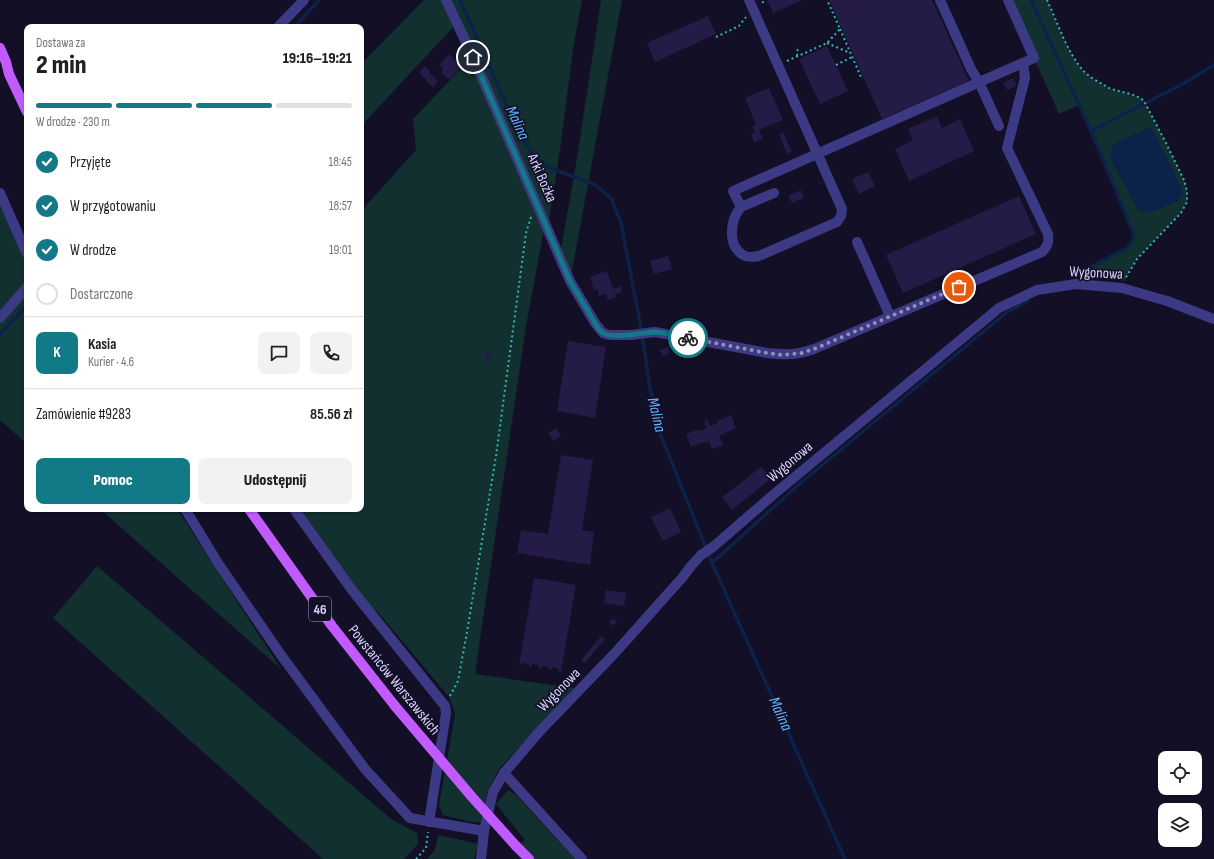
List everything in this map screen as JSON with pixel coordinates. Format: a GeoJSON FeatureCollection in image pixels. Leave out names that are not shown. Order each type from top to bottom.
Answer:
{"type":"FeatureCollection","features":[{"type":"Feature","properties":{"kind":"main road"},"geometry":{"type":"LineString","coordinates":[[0,48],[9,74],[24,106]]}},
{"type":"Feature","properties":{"kind":"main road"},"geometry":{"type":"LineString","coordinates":[[0,66],[9,74]]}},
{"type":"Feature","properties":{"kind":"main road","name":"Powstańców Warszawskich"},"geometry":{"type":"LineString","coordinates":[[251,512],[332,626],[395,706],[462,786],[528,859]]}},
{"type":"Feature","properties":{"kind":"street"},"geometry":{"type":"LineString","coordinates":[[281,24],[304,0]]}},
{"type":"Feature","properties":{"kind":"street","name":"Arki Bożka"},"geometry":{"type":"LineString","coordinates":[[446,0],[473,57],[570,281],[603,334],[631,335],[655,332],[783,355],[795,354],[814,349],[890,316]]}},
{"type":"Feature","properties":{"kind":"street"},"geometry":{"type":"LineString","coordinates":[[749,0],[842,209],[841,216],[837,222],[759,256],[750,257],[744,255],[737,249],[733,242],[732,227],[738,211],[741,207],[774,193]]}},
{"type":"Feature","properties":{"kind":"street"},"geometry":{"type":"LineString","coordinates":[[741,207],[733,191],[1034,58],[1008,0]]}},
{"type":"Feature","properties":{"kind":"street"},"geometry":{"type":"LineString","coordinates":[[943,1],[971,69],[979,82],[999,126]]}},
{"type":"Feature","properties":{"kind":"street"},"geometry":{"type":"LineString","coordinates":[[856,242],[890,316],[1042,252],[1047,248],[1049,241],[1048,234],[1007,148],[1025,78],[1023,63]]}},
{"type":"Feature","properties":{"kind":"street"},"geometry":{"type":"LineString","coordinates":[[0,193],[24,247]]}},
{"type":"Feature","properties":{"kind":"street","name":"Wygonowa"},"geometry":{"type":"LineString","coordinates":[[481,859],[484,831],[493,792],[504,773],[540,731],[614,654],[701,555],[713,547],[773,495],[999,308],[1037,290],[1076,284],[1122,288],[1167,301],[1214,319]]}},
{"type":"Feature","properties":{"kind":"street"},"geometry":{"type":"LineString","coordinates":[[0,318],[24,290]]}},
{"type":"Feature","properties":{"kind":"street"},"geometry":{"type":"LineString","coordinates":[[187,512],[218,563],[281,655],[365,769],[410,818],[484,831]]}},
{"type":"Feature","properties":{"kind":"street"},"geometry":{"type":"LineString","coordinates":[[296,512],[352,590],[445,706],[446,713],[429,822]]}},
{"type":"Feature","properties":{"kind":"street"},"geometry":{"type":"LineString","coordinates":[[504,773],[582,859]]}},
{"type":"Feature","properties":{"kind":"path"},"geometry":{"type":"LineString","coordinates":[[1047,0],[1066,42],[1082,70],[1096,81],[1110,88],[1139,97],[1144,101],[1184,180],[1187,191],[1187,202],[1181,212],[1136,259],[1122,288]]}},
{"type":"Feature","properties":{"kind":"path"},"geometry":{"type":"LineString","coordinates":[[828,2],[861,78]]}},
{"type":"Feature","properties":{"kind":"path"},"geometry":{"type":"LineString","coordinates":[[716,37],[739,26],[747,14]]}},
{"type":"Feature","properties":{"kind":"path"},"geometry":{"type":"LineString","coordinates":[[784,62],[827,43],[840,29]]}},
{"type":"Feature","properties":{"kind":"path"},"geometry":{"type":"LineString","coordinates":[[827,43],[850,53]]}},
{"type":"Feature","properties":{"kind":"path"},"geometry":{"type":"LineString","coordinates":[[797,56],[798,46]]}},
{"type":"Feature","properties":{"kind":"path"},"geometry":{"type":"LineString","coordinates":[[836,65],[852,57]]}},
{"type":"Feature","properties":{"kind":"path"},"geometry":{"type":"LineString","coordinates":[[445,706],[458,681],[496,456],[526,233],[535,200]]}},
{"type":"Feature","properties":{"kind":"path"},"geometry":{"type":"LineString","coordinates":[[416,859],[426,848],[429,822]]}},
{"type":"Feature","properties":{"kind":"green space"},"geometry":{"type":"Polygon","coordinates":[[[424,0],[582,0],[573,49],[549,221],[543,235],[526,326],[475,674],[574,688],[499,769],[487,792],[482,822],[471,822],[443,815],[439,805],[455,715],[450,698],[376,610],[370,612],[296,512],[364,512],[364,208],[416,150],[413,119],[472,57],[457,23],[364,123],[364,61],[424,0]]]}},
{"type":"Feature","properties":{"kind":"green space"},"geometry":{"type":"Polygon","coordinates":[[[601,0],[622,0],[571,276],[561,249],[577,158],[601,0]]]}},
{"type":"Feature","properties":{"kind":"green space"},"geometry":{"type":"Polygon","coordinates":[[[1008,0],[1047,0],[1067,45],[1084,72],[1107,87],[1131,94],[1144,101],[1184,180],[1187,191],[1187,202],[1181,213],[1137,259],[1129,271],[1125,281],[1078,274],[1127,248],[1132,242],[1134,234],[1079,105],[1059,114],[1008,0]]]}},
{"type":"Feature","properties":{"kind":"green space"},"geometry":{"type":"Polygon","coordinates":[[[0,193],[24,247],[24,441],[0,420],[0,193]]]}},
{"type":"Feature","properties":{"kind":"green space"},"geometry":{"type":"Polygon","coordinates":[[[103,512],[179,512],[281,669],[103,512]]]}},
{"type":"Feature","properties":{"kind":"green space"},"geometry":{"type":"Polygon","coordinates":[[[97,566],[391,819],[417,833],[418,844],[404,859],[323,859],[53,618],[97,566]]]}},
{"type":"Feature","properties":{"kind":"green space"},"geometry":{"type":"Polygon","coordinates":[[[508,790],[517,796],[575,859],[529,859],[516,846],[525,840],[496,804],[508,790]]]}},
{"type":"Feature","properties":{"kind":"green space"},"geometry":{"type":"Polygon","coordinates":[[[438,835],[478,844],[474,859],[427,859],[435,850],[438,835]]]}},
{"type":"Feature","properties":{"kind":"water"},"geometry":{"type":"Polygon","coordinates":[[[1150,127],[1173,169],[1183,193],[1178,201],[1149,213],[1139,212],[1111,160],[1110,153],[1113,144],[1150,127]]]}},
{"type":"Feature","properties":{"kind":"building"},"geometry":{"type":"Polygon","coordinates":[[[767,0],[803,0],[773,13],[767,0]]]}},
{"type":"Feature","properties":{"kind":"building"},"geometry":{"type":"Polygon","coordinates":[[[829,0],[932,0],[969,81],[882,119],[829,0]]]}},
{"type":"Feature","properties":{"kind":"building"},"geometry":{"type":"Polygon","coordinates":[[[708,16],[716,34],[655,62],[647,43],[708,16]]]}},
{"type":"Feature","properties":{"kind":"building"},"geometry":{"type":"Polygon","coordinates":[[[827,46],[848,91],[820,104],[799,59],[827,46]]]}},
{"type":"Feature","properties":{"kind":"building"},"geometry":{"type":"Polygon","coordinates":[[[449,54],[462,66],[449,80],[441,72],[443,69],[439,65],[449,54]]]}},
{"type":"Feature","properties":{"kind":"building"},"geometry":{"type":"Polygon","coordinates":[[[425,66],[438,82],[432,87],[419,72],[425,66]]]}},
{"type":"Feature","properties":{"kind":"building"},"geometry":{"type":"Polygon","coordinates":[[[1013,78],[1017,86],[1007,90],[1003,83],[1013,78]]]}},
{"type":"Feature","properties":{"kind":"building"},"geometry":{"type":"Polygon","coordinates":[[[769,88],[783,120],[759,130],[763,139],[754,142],[751,134],[755,132],[752,126],[756,124],[745,98],[769,88]]]}},
{"type":"Feature","properties":{"kind":"building"},"geometry":{"type":"Polygon","coordinates":[[[937,116],[942,128],[960,119],[974,151],[909,181],[895,149],[913,140],[908,129],[937,116]]]}},
{"type":"Feature","properties":{"kind":"building"},"geometry":{"type":"Polygon","coordinates":[[[783,132],[792,152],[787,154],[779,134],[783,132]]]}},
{"type":"Feature","properties":{"kind":"building"},"geometry":{"type":"Polygon","coordinates":[[[868,172],[875,186],[859,194],[852,179],[868,172]]]}},
{"type":"Feature","properties":{"kind":"building"},"geometry":{"type":"Polygon","coordinates":[[[801,190],[804,198],[792,203],[788,196],[801,190]]]}},
{"type":"Feature","properties":{"kind":"building"},"geometry":{"type":"Polygon","coordinates":[[[1019,196],[1036,234],[903,293],[886,255],[1019,196]]]}},
{"type":"Feature","properties":{"kind":"building"},"geometry":{"type":"Polygon","coordinates":[[[668,256],[672,269],[654,274],[650,261],[668,256]]]}},
{"type":"Feature","properties":{"kind":"building"},"geometry":{"type":"Polygon","coordinates":[[[607,271],[613,289],[621,286],[622,292],[615,294],[616,297],[608,300],[606,294],[599,296],[597,289],[594,290],[590,277],[607,271]]]}},
{"type":"Feature","properties":{"kind":"building"},"geometry":{"type":"Polygon","coordinates":[[[568,341],[606,347],[595,418],[557,411],[568,341]]]}},
{"type":"Feature","properties":{"kind":"building"},"geometry":{"type":"Polygon","coordinates":[[[668,347],[670,353],[663,356],[660,350],[668,347]]]}},
{"type":"Feature","properties":{"kind":"building"},"geometry":{"type":"Polygon","coordinates":[[[487,351],[491,351],[490,362],[485,362],[487,351]]]}},
{"type":"Feature","properties":{"kind":"building"},"geometry":{"type":"Polygon","coordinates":[[[731,415],[736,428],[719,436],[723,445],[712,449],[709,441],[691,447],[686,434],[699,429],[700,431],[707,428],[704,421],[707,419],[710,426],[731,415]]]}},
{"type":"Feature","properties":{"kind":"building"},"geometry":{"type":"Polygon","coordinates":[[[556,428],[561,436],[553,441],[548,433],[556,428]]]}},
{"type":"Feature","properties":{"kind":"building"},"geometry":{"type":"Polygon","coordinates":[[[561,455],[593,460],[582,530],[594,532],[590,565],[517,553],[521,530],[548,534],[561,455]]]}},
{"type":"Feature","properties":{"kind":"building"},"geometry":{"type":"Polygon","coordinates":[[[761,467],[769,476],[771,474],[773,477],[732,510],[722,497],[761,467]]]}},
{"type":"Feature","properties":{"kind":"building"},"geometry":{"type":"Polygon","coordinates":[[[670,508],[681,532],[663,541],[651,517],[670,508]]]}},
{"type":"Feature","properties":{"kind":"building"},"geometry":{"type":"Polygon","coordinates":[[[534,578],[576,585],[561,672],[559,672],[559,669],[552,667],[551,670],[549,670],[549,667],[542,666],[541,669],[539,668],[539,665],[532,664],[531,667],[529,667],[529,664],[522,663],[522,665],[519,665],[534,578]]]}},
{"type":"Feature","properties":{"kind":"building"},"geometry":{"type":"Polygon","coordinates":[[[606,590],[626,593],[624,606],[604,603],[606,590]]]}},
{"type":"Feature","properties":{"kind":"building"},"geometry":{"type":"Polygon","coordinates":[[[613,618],[617,622],[613,626],[609,622],[613,618]]]}},
{"type":"Feature","properties":{"kind":"building"},"geometry":{"type":"Polygon","coordinates":[[[601,636],[605,639],[585,663],[581,660],[601,636]]]}},
{"type":"Feature","properties":{"kind":"waterway"},"geometry":{"type":"LineString","coordinates":[[298,24],[319,0]]}},
{"type":"Feature","properties":{"kind":"waterway","name":"Malina"},"geometry":{"type":"LineString","coordinates":[[460,0],[507,106],[531,152],[542,163],[555,170],[594,184],[611,198],[621,223],[641,328],[650,388],[660,433],[712,563],[845,859]]}},
{"type":"Feature","properties":{"kind":"waterway"},"geometry":{"type":"LineString","coordinates":[[1031,0],[1091,131],[1134,234],[1132,242],[1127,248],[1078,274]]}},
{"type":"Feature","properties":{"kind":"waterway"},"geometry":{"type":"LineString","coordinates":[[1091,131],[1181,85],[1214,65]]}},
{"type":"Feature","properties":{"kind":"waterway"},"geometry":{"type":"LineString","coordinates":[[712,563],[797,486],[1006,313],[1028,301]]}},
{"type":"Feature","properties":{"kind":"waterway"},"geometry":{"type":"LineString","coordinates":[[0,334],[24,308]]}},
{"type":"Feature","properties":{"kind":"way so far"},"geometry":{"type":"LineString","coordinates":[[688,338],[767,353],[783,355],[802,353],[959,287]]}},
{"type":"Feature","properties":{"kind":"route"},"geometry":{"type":"LineString","coordinates":[[473,57],[570,281],[603,334],[631,335],[655,332],[688,338]]}}]}
